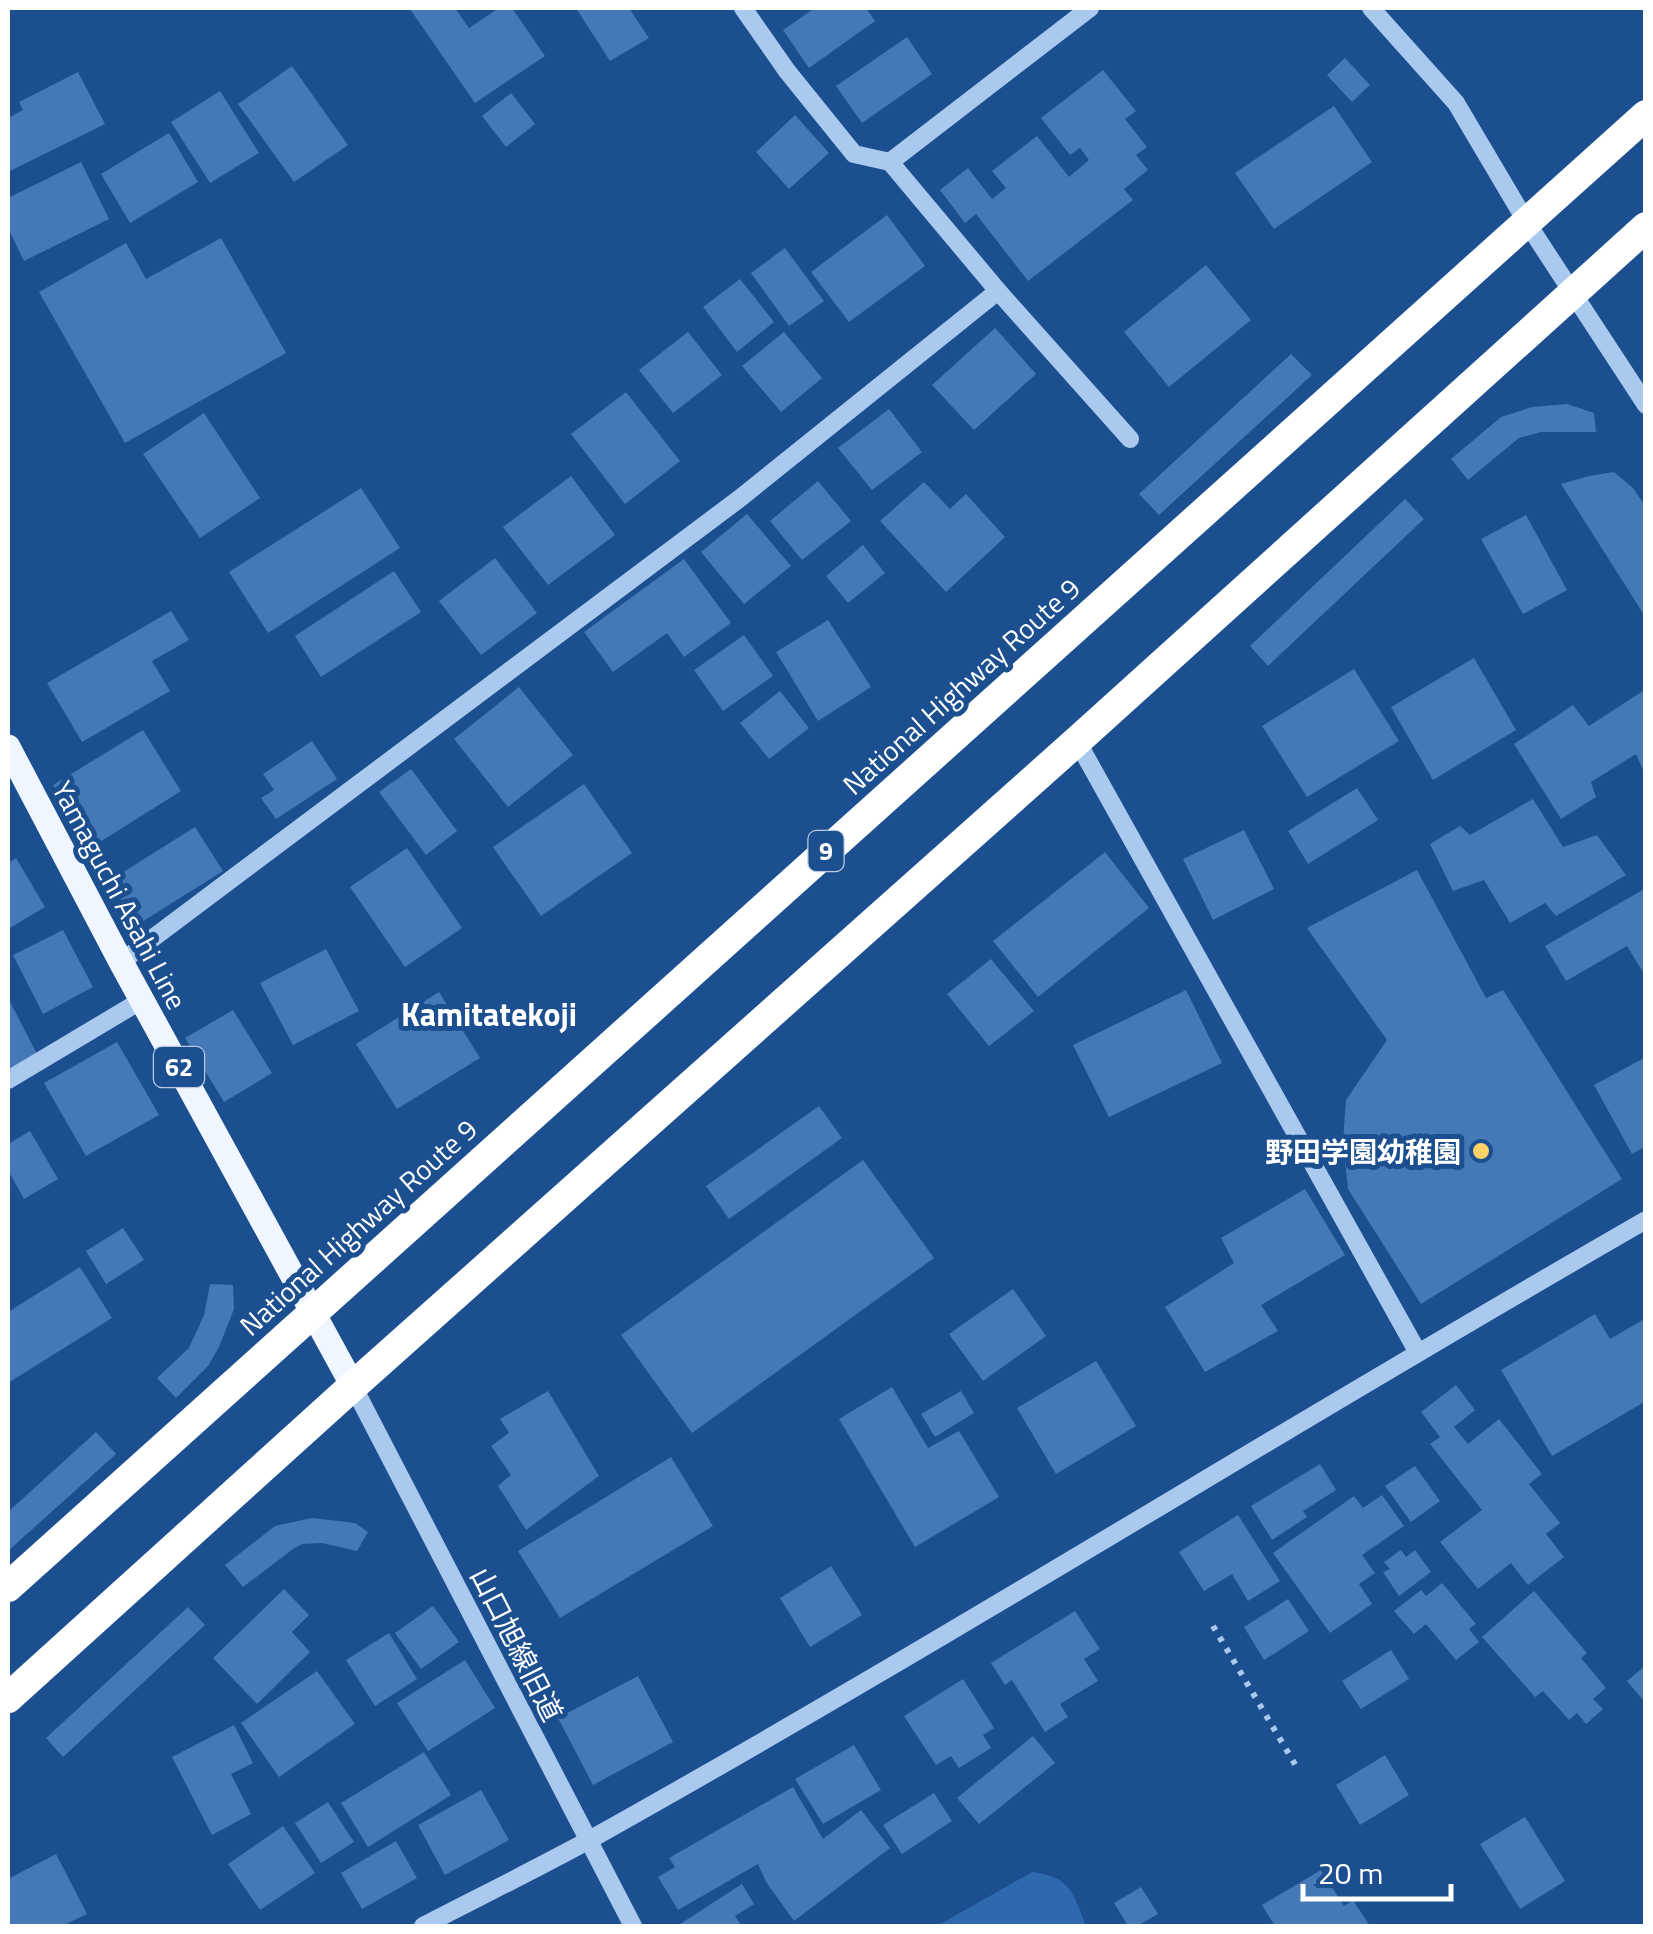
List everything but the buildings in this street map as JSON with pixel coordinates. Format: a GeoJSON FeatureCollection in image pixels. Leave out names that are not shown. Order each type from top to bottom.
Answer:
{"type":"FeatureCollection","features":[{"type":"Feature","properties":{"kind":"highway","name":"National Highway Route 9"},"geometry":{"type":"LineString","coordinates":[[8,1587],[1646,114]]}},
{"type":"Feature","properties":{"kind":"highway"},"geometry":{"type":"LineString","coordinates":[[8,1698],[1646,227]]}},
{"type":"Feature","properties":{"kind":"main road","name":"Yamaguchi Asahi Line"},"geometry":{"type":"LineString","coordinates":[[8,747],[353,1386]]}},
{"type":"Feature","properties":{"kind":"street"},"geometry":{"type":"LineString","coordinates":[[743,8],[787,71],[854,154],[890,162],[998,292],[1130,439]]}},
{"type":"Feature","properties":{"kind":"street"},"geometry":{"type":"LineString","coordinates":[[890,162],[1090,8]]}},
{"type":"Feature","properties":{"kind":"street"},"geometry":{"type":"LineString","coordinates":[[1370,8],[1456,102],[1527,223],[1646,405]]}},
{"type":"Feature","properties":{"kind":"street"},"geometry":{"type":"LineString","coordinates":[[121,962],[739,499],[998,292]]}},
{"type":"Feature","properties":{"kind":"street"},"geometry":{"type":"LineString","coordinates":[[1078,741],[1418,1351]]}},
{"type":"Feature","properties":{"kind":"street"},"geometry":{"type":"LineString","coordinates":[[8,1080],[142,1000]]}},
{"type":"Feature","properties":{"kind":"street"},"geometry":{"type":"LineString","coordinates":[[424,1926],[588,1840],[823,1706],[1418,1351],[1646,1220]]}},
{"type":"Feature","properties":{"kind":"street","name":"山口旭線旧道"},"geometry":{"type":"LineString","coordinates":[[353,1386],[634,1926]]}},
{"type":"Feature","properties":{"kind":"path"},"geometry":{"type":"LineString","coordinates":[[1212,1626],[1298,1771]]}},
{"type":"Feature","properties":{"kind":"shaded area"},"geometry":{"type":"Polygon","coordinates":[[[1032,1872],[1055,1878],[1069,1888],[1086,1926],[937,1926],[1032,1872]]]}},
{"type":"Feature","properties":{"kind":"place","name":"野田学園幼稚園"},"geometry":{"type":"Point","coordinates":[1481,1151]}},
{"type":"Feature","properties":{"kind":"district","name":"Kamitatekoji"},"geometry":{"type":"Point","coordinates":[489,1014]}}]}
